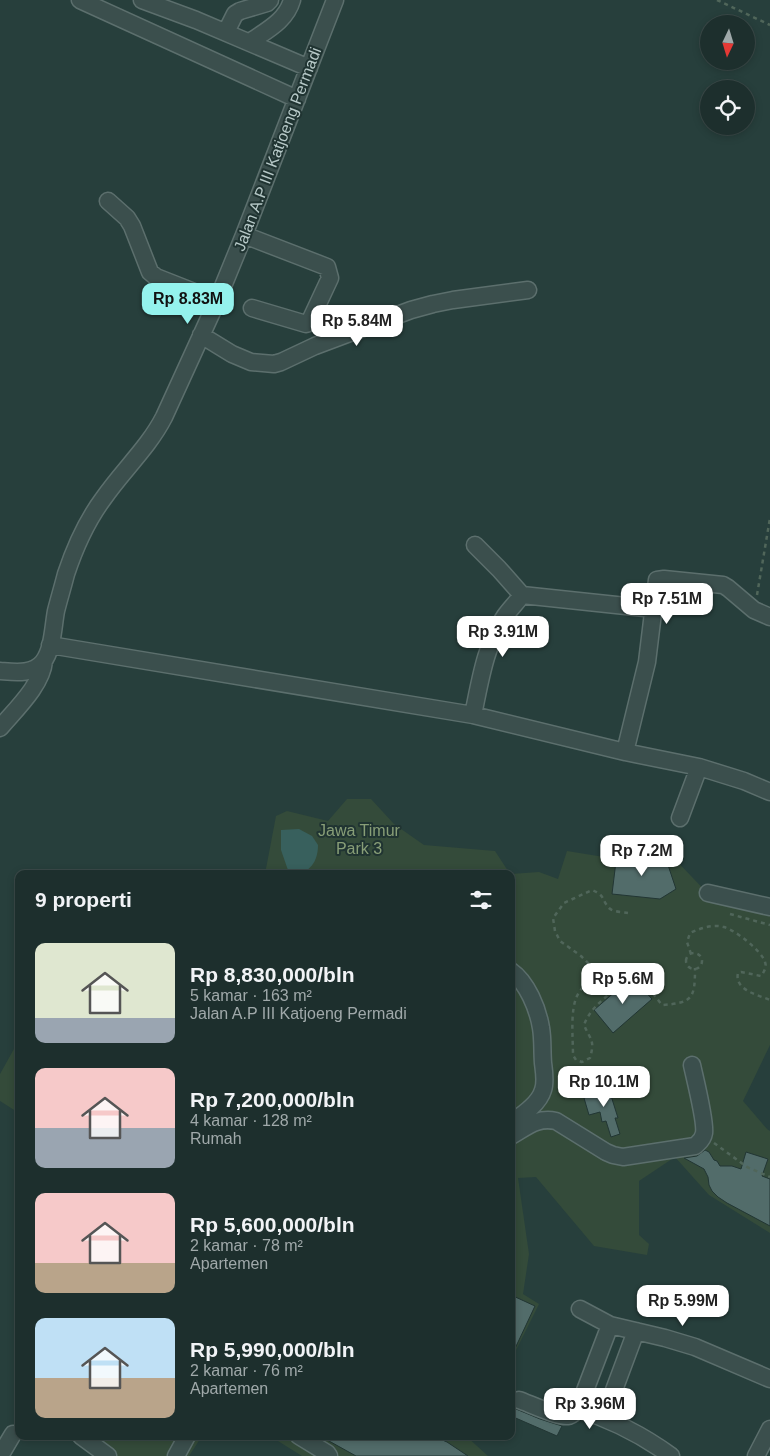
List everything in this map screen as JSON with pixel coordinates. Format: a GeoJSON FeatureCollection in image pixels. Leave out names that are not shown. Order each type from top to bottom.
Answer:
{"type":"FeatureCollection","features":[{"type":"Feature","properties":{"kind":"street"},"geometry":{"type":"LineString","coordinates":[[80,0],[297,99]]}},
{"type":"Feature","properties":{"kind":"street"},"geometry":{"type":"LineString","coordinates":[[142,0],[226,32],[309,68]]}},
{"type":"Feature","properties":{"kind":"street"},"geometry":{"type":"LineString","coordinates":[[226,32],[235,14],[267,3],[270,0]]}},
{"type":"Feature","properties":{"kind":"street"},"geometry":{"type":"LineString","coordinates":[[250,42],[281,20],[290,8],[292,0]]}},
{"type":"Feature","properties":{"kind":"street","name":"Jalan A.P III Katjoeng Permadi"},"geometry":{"type":"LineString","coordinates":[[0,728],[38,680],[50,645],[66,574],[82,533],[104,497],[156,433],[173,399],[217,301],[335,0]]}},
{"type":"Feature","properties":{"kind":"street"},"geometry":{"type":"LineString","coordinates":[[108,201],[127,218],[132,226],[150,272],[217,301]]}},
{"type":"Feature","properties":{"kind":"street"},"geometry":{"type":"LineString","coordinates":[[244,234],[327,267],[330,278],[309,323],[306,324],[252,308]]}},
{"type":"Feature","properties":{"kind":"street"},"geometry":{"type":"LineString","coordinates":[[201,335],[232,354],[251,362],[274,364],[315,346],[411,310],[440,302],[528,290]]}},
{"type":"Feature","properties":{"kind":"street"},"geometry":{"type":"LineString","coordinates":[[475,546],[522,595],[654,609]]}},
{"type":"Feature","properties":{"kind":"street"},"geometry":{"type":"LineString","coordinates":[[625,752],[646,662],[656,582],[659,579],[723,585],[754,610],[770,617]]}},
{"type":"Feature","properties":{"kind":"street"},"geometry":{"type":"LineString","coordinates":[[473,715],[480,678],[494,638],[505,616],[522,595]]}},
{"type":"Feature","properties":{"kind":"street"},"geometry":{"type":"LineString","coordinates":[[50,645],[473,715],[625,752],[699,767],[744,781],[770,792]]}},
{"type":"Feature","properties":{"kind":"street"},"geometry":{"type":"LineString","coordinates":[[0,671],[28,672],[37,668],[44,661]]}},
{"type":"Feature","properties":{"kind":"street"},"geometry":{"type":"LineString","coordinates":[[680,818],[699,767]]}},
{"type":"Feature","properties":{"kind":"street"},"geometry":{"type":"LineString","coordinates":[[708,893],[770,907]]}},
{"type":"Feature","properties":{"kind":"street"},"geometry":{"type":"LineString","coordinates":[[515,974],[526,987],[541,1027],[544,1076],[543,1090],[535,1104],[515,1120]]}},
{"type":"Feature","properties":{"kind":"street"},"geometry":{"type":"LineString","coordinates":[[515,1134],[540,1120],[556,1121],[606,1152],[623,1158],[695,1146],[701,1141],[703,1136],[704,1122],[692,1065]]}},
{"type":"Feature","properties":{"kind":"street"},"geometry":{"type":"LineString","coordinates":[[580,1309],[610,1325],[636,1330],[696,1347],[770,1379]]}},
{"type":"Feature","properties":{"kind":"street"},"geometry":{"type":"LineString","coordinates":[[518,1400],[554,1414],[565,1416],[578,1409],[610,1325]]}},
{"type":"Feature","properties":{"kind":"street"},"geometry":{"type":"LineString","coordinates":[[604,1418],[636,1330]]}},
{"type":"Feature","properties":{"kind":"street"},"geometry":{"type":"LineString","coordinates":[[578,1409],[632,1430],[671,1456]]}},
{"type":"Feature","properties":{"kind":"street"},"geometry":{"type":"LineString","coordinates":[[756,1456],[770,1429]]}},
{"type":"Feature","properties":{"kind":"street"},"geometry":{"type":"LineString","coordinates":[[0,1456],[13,1434]]}},
{"type":"Feature","properties":{"kind":"street"},"geometry":{"type":"LineString","coordinates":[[86,1440],[108,1456]]}},
{"type":"Feature","properties":{"kind":"street"},"geometry":{"type":"LineString","coordinates":[[176,1456],[185,1440]]}},
{"type":"Feature","properties":{"kind":"street"},"geometry":{"type":"LineString","coordinates":[[306,1440],[327,1453],[328,1456]]}},
{"type":"Feature","properties":{"kind":"path"},"geometry":{"type":"LineString","coordinates":[[717,0],[770,25]]}},
{"type":"Feature","properties":{"kind":"path"},"geometry":{"type":"LineString","coordinates":[[754,610],[770,518]]}},
{"type":"Feature","properties":{"kind":"path"},"geometry":{"type":"LineString","coordinates":[[628,913],[608,907],[601,894],[592,890],[564,903],[553,918],[555,931],[560,941],[581,956],[591,966],[593,974],[577,996],[573,1010],[573,1055],[576,1060],[582,1062],[590,1058],[594,1044],[584,1025],[593,1008],[632,976],[643,981],[662,1005],[676,1004],[685,1001],[693,995],[695,988],[694,968]]}},
{"type":"Feature","properties":{"kind":"path"},"geometry":{"type":"LineString","coordinates":[[691,954],[687,942],[690,932],[706,926],[724,927],[740,936],[766,962],[765,970],[761,976],[742,972],[738,973],[737,979],[741,987],[770,1000]]}},
{"type":"Feature","properties":{"kind":"path"},"geometry":{"type":"LineString","coordinates":[[691,954],[698,954],[702,959],[700,965],[694,968],[688,966],[687,962],[691,954]]}},
{"type":"Feature","properties":{"kind":"path"},"geometry":{"type":"LineString","coordinates":[[703,1136],[747,1167],[770,1177]]}},
{"type":"Feature","properties":{"kind":"green space","name":"Jawa Timur Park 3"},"geometry":{"type":"Polygon","coordinates":[[[347,799],[371,799],[394,824],[424,845],[495,851],[507,870],[266,870],[276,816],[287,811],[328,821],[347,799]]]}},
{"type":"Feature","properties":{"kind":"green space"},"geometry":{"type":"Polygon","coordinates":[[[610,845],[667,851],[716,902],[770,913],[770,1045],[743,1101],[770,1131],[770,1233],[709,1195],[675,1157],[639,1181],[639,1235],[649,1244],[647,1255],[594,1246],[536,1177],[518,1178],[529,1254],[523,1294],[539,1304],[515,1352],[515,874],[539,872],[558,879],[567,851],[604,857],[610,845]]]}},
{"type":"Feature","properties":{"kind":"green space"},"geometry":{"type":"Polygon","coordinates":[[[15,1047],[15,1110],[0,1101],[0,1074],[15,1047]]]}},
{"type":"Feature","properties":{"kind":"green space"},"geometry":{"type":"Polygon","coordinates":[[[78,1440],[199,1440],[189,1456],[101,1456],[78,1440]]]}},
{"type":"Feature","properties":{"kind":"green space"},"geometry":{"type":"Polygon","coordinates":[[[276,1440],[470,1440],[488,1456],[302,1456],[276,1440]]]}},
{"type":"Feature","properties":{"kind":"water"},"geometry":{"type":"Polygon","coordinates":[[[299,829],[312,836],[318,845],[314,863],[307,870],[288,870],[281,850],[281,830],[299,829]]]}},
{"type":"Feature","properties":{"kind":"building"},"geometry":{"type":"Polygon","coordinates":[[[617,853],[666,859],[676,889],[660,899],[612,894],[617,853]]]}},
{"type":"Feature","properties":{"kind":"building"},"geometry":{"type":"Polygon","coordinates":[[[632,977],[652,999],[613,1033],[594,1010],[632,977]]]}},
{"type":"Feature","properties":{"kind":"building"},"geometry":{"type":"Polygon","coordinates":[[[607,1083],[618,1118],[615,1118],[620,1134],[611,1137],[606,1121],[602,1122],[600,1112],[589,1115],[584,1098],[596,1095],[593,1087],[607,1083]]]}},
{"type":"Feature","properties":{"kind":"building"},"geometry":{"type":"Polygon","coordinates":[[[705,1150],[709,1152],[720,1166],[732,1166],[741,1169],[746,1152],[768,1159],[762,1176],[770,1179],[770,1226],[718,1197],[709,1185],[704,1169],[684,1158],[697,1156],[705,1150]]]}},
{"type":"Feature","properties":{"kind":"building"},"geometry":{"type":"Polygon","coordinates":[[[515,1297],[535,1306],[515,1348],[515,1297]]]}},
{"type":"Feature","properties":{"kind":"building"},"geometry":{"type":"Polygon","coordinates":[[[515,1408],[562,1426],[557,1436],[515,1418],[515,1408]]]}},
{"type":"Feature","properties":{"kind":"building"},"geometry":{"type":"Polygon","coordinates":[[[327,1440],[442,1440],[468,1456],[356,1456],[327,1440]]]}}]}
